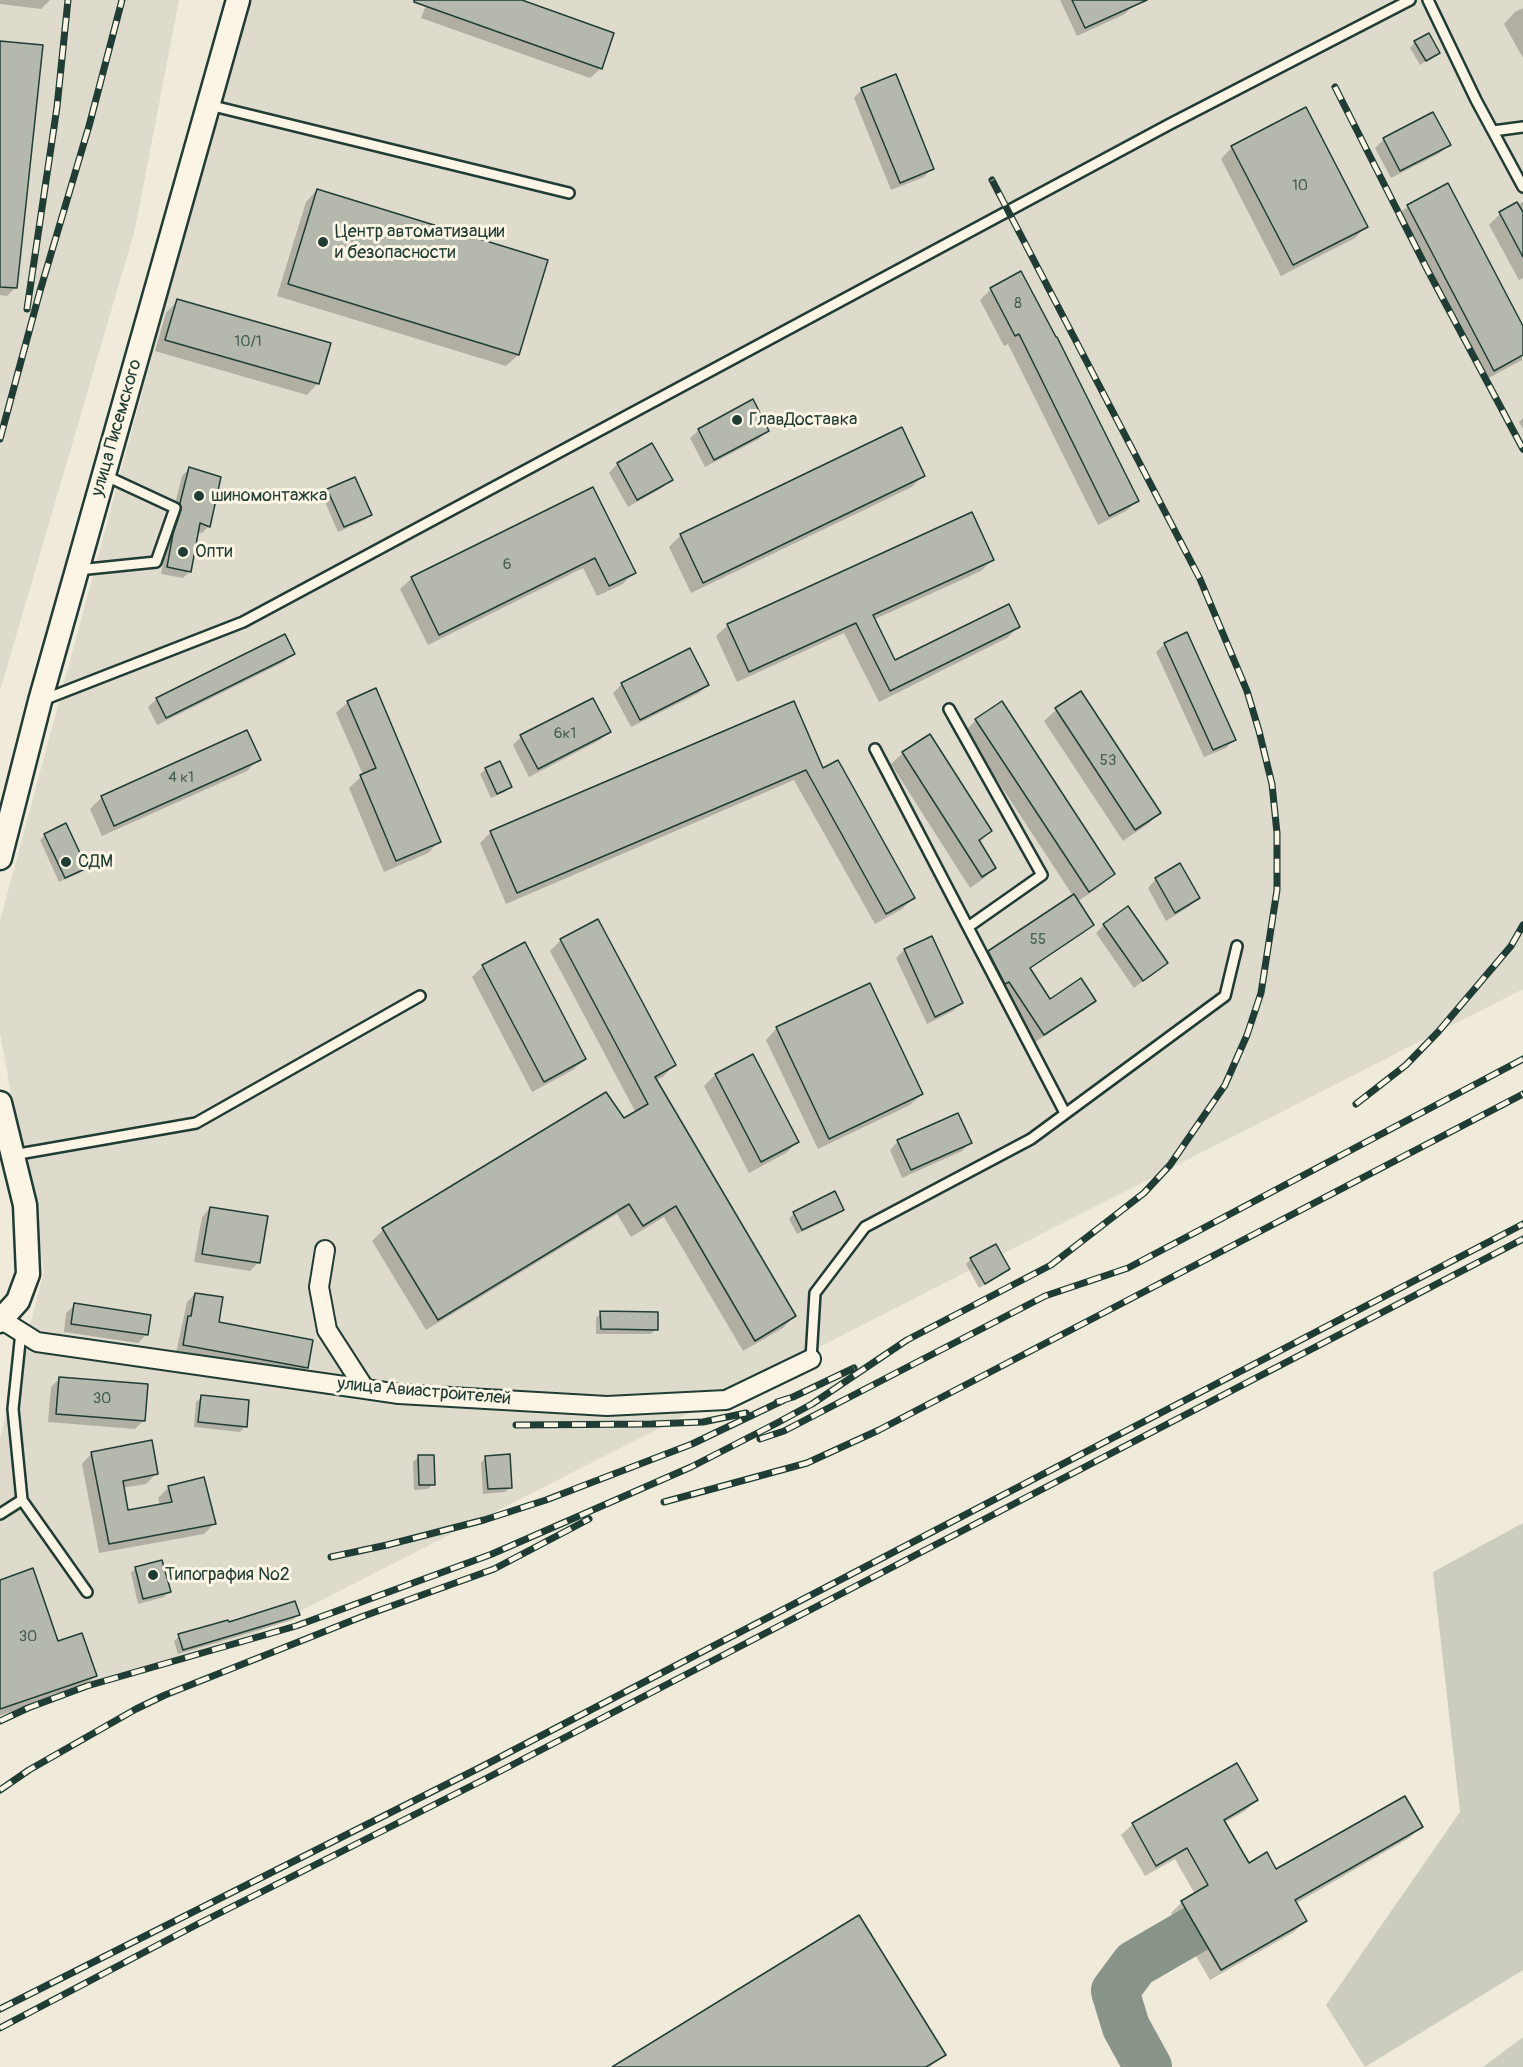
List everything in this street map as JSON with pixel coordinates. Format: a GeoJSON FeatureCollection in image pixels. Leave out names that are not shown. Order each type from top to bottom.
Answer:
{"type":"FeatureCollection","features":[{"type":"Feature","properties":{"kind":"street","name":"улица Писемского"},"geometry":{"type":"LineString","coordinates":[[0,858],[40,701],[238,0]]}},
{"type":"Feature","properties":{"kind":"street"},"geometry":{"type":"LineString","coordinates":[[0,1103],[25,1205],[28,1274],[8,1324]]}},
{"type":"Feature","properties":{"kind":"street"},"geometry":{"type":"LineString","coordinates":[[325,1250],[319,1287],[327,1330],[365,1389]]}},
{"type":"Feature","properties":{"kind":"street","name":"улица Авиастроителей"},"geometry":{"type":"LineString","coordinates":[[8,1324],[37,1342],[399,1394],[607,1406],[726,1400],[811,1359]]}},
{"type":"Feature","properties":{"kind":"lane"},"geometry":{"type":"LineString","coordinates":[[40,701],[243,622],[1170,124],[1410,0]]}},
{"type":"Feature","properties":{"kind":"lane"},"geometry":{"type":"LineString","coordinates":[[1428,0],[1493,132],[1523,187]]}},
{"type":"Feature","properties":{"kind":"lane"},"geometry":{"type":"LineString","coordinates":[[208,105],[569,193]]}},
{"type":"Feature","properties":{"kind":"lane"},"geometry":{"type":"LineString","coordinates":[[1493,132],[1523,127]]}},
{"type":"Feature","properties":{"kind":"lane"},"geometry":{"type":"LineString","coordinates":[[77,570],[156,562],[175,508],[104,475]]}},
{"type":"Feature","properties":{"kind":"lane"},"geometry":{"type":"LineString","coordinates":[[949,709],[1042,875],[968,927]]}},
{"type":"Feature","properties":{"kind":"lane"},"geometry":{"type":"LineString","coordinates":[[875,749],[1065,1113]]}},
{"type":"Feature","properties":{"kind":"lane"},"geometry":{"type":"LineString","coordinates":[[811,1359],[815,1293],[865,1227],[1031,1139],[1225,996],[1237,946]]}},
{"type":"Feature","properties":{"kind":"lane"},"geometry":{"type":"LineString","coordinates":[[13,1155],[196,1123],[420,996]]}},
{"type":"Feature","properties":{"kind":"lane"},"geometry":{"type":"LineString","coordinates":[[8,1324],[22,1500],[87,1592]]}},
{"type":"Feature","properties":{"kind":"lane"},"geometry":{"type":"LineString","coordinates":[[0,1514],[22,1500]]}},
{"type":"Feature","properties":{"kind":"shaded area"},"geometry":{"type":"Polygon","coordinates":[[[0,0],[179,0],[135,229],[0,691],[0,0]]]}},
{"type":"Feature","properties":{"kind":"shaded area"},"geometry":{"type":"Polygon","coordinates":[[[251,0],[1523,0],[1523,989],[233,1645],[0,1715],[0,1438],[44,1272],[0,1033],[0,921],[164,311],[251,0]]]}},
{"type":"Feature","properties":{"kind":"shaded area"},"geometry":{"type":"Polygon","coordinates":[[[1523,1523],[1523,1970],[1365,2067],[1326,2005],[1460,1812],[1433,1572],[1523,1523]]]}},
{"type":"Feature","properties":{"kind":"shaded area"},"geometry":{"type":"Polygon","coordinates":[[[1523,2037],[1523,2067],[1483,2067],[1523,2037]]]}},
{"type":"Feature","properties":{"kind":"building"},"geometry":{"type":"Polygon","coordinates":[[[414,0],[522,0],[614,33],[602,69],[414,2],[414,0]]]}},
{"type":"Feature","properties":{"kind":"building"},"geometry":{"type":"Polygon","coordinates":[[[1072,0],[1147,0],[1085,28],[1072,0]]]}},
{"type":"Feature","properties":{"kind":"building"},"geometry":{"type":"Polygon","coordinates":[[[1429,33],[1440,53],[1426,61],[1414,41],[1429,33]]]}},
{"type":"Feature","properties":{"kind":"building"},"geometry":{"type":"Polygon","coordinates":[[[0,41],[43,45],[17,288],[0,287],[0,41]]]}},
{"type":"Feature","properties":{"kind":"building"},"geometry":{"type":"Polygon","coordinates":[[[896,74],[934,169],[900,183],[861,88],[896,74]]]}},
{"type":"Feature","properties":{"kind":"building"},"geometry":{"type":"Polygon","coordinates":[[[1306,107],[1368,227],[1293,265],[1231,146],[1306,107]]]}},
{"type":"Feature","properties":{"kind":"building"},"geometry":{"type":"Polygon","coordinates":[[[1433,112],[1451,145],[1400,171],[1383,138],[1433,112]]]}},
{"type":"Feature","properties":{"kind":"building"},"geometry":{"type":"Polygon","coordinates":[[[1448,183],[1523,326],[1523,355],[1494,371],[1407,205],[1448,183]]]}},
{"type":"Feature","properties":{"kind":"building"},"geometry":{"type":"Polygon","coordinates":[[[317,189],[548,260],[519,355],[288,284],[317,189]]]}},
{"type":"Feature","properties":{"kind":"building"},"geometry":{"type":"Polygon","coordinates":[[[1517,202],[1523,212],[1523,257],[1499,212],[1517,202]]]}},
{"type":"Feature","properties":{"kind":"building"},"geometry":{"type":"Polygon","coordinates":[[[1021,271],[1057,337],[1139,501],[1109,516],[1019,334],[1015,336],[990,288],[1021,271]]]}},
{"type":"Feature","properties":{"kind":"building"},"geometry":{"type":"Polygon","coordinates":[[[177,299],[331,343],[319,384],[165,340],[177,299]]]}},
{"type":"Feature","properties":{"kind":"building"},"geometry":{"type":"Polygon","coordinates":[[[753,399],[769,431],[714,460],[698,429],[753,399]]]}},
{"type":"Feature","properties":{"kind":"building"},"geometry":{"type":"Polygon","coordinates":[[[902,427],[925,476],[703,583],[680,534],[902,427]]]}},
{"type":"Feature","properties":{"kind":"building"},"geometry":{"type":"Polygon","coordinates":[[[652,443],[673,480],[637,500],[617,463],[652,443]]]}},
{"type":"Feature","properties":{"kind":"building"},"geometry":{"type":"Polygon","coordinates":[[[189,467],[221,477],[210,527],[200,523],[191,572],[167,567],[189,467]]]}},
{"type":"Feature","properties":{"kind":"building"},"geometry":{"type":"Polygon","coordinates":[[[355,477],[372,515],[344,527],[327,489],[355,477]]]}},
{"type":"Feature","properties":{"kind":"building"},"geometry":{"type":"Polygon","coordinates":[[[593,487],[636,573],[609,586],[595,558],[439,635],[411,577],[593,487]]]}},
{"type":"Feature","properties":{"kind":"building"},"geometry":{"type":"Polygon","coordinates":[[[972,512],[994,560],[873,615],[895,660],[1009,604],[1020,627],[890,691],[856,623],[749,672],[727,624],[972,512]]]}},
{"type":"Feature","properties":{"kind":"building"},"geometry":{"type":"Polygon","coordinates":[[[1187,632],[1236,740],[1213,750],[1164,643],[1187,632]]]}},
{"type":"Feature","properties":{"kind":"building"},"geometry":{"type":"Polygon","coordinates":[[[285,634],[295,654],[166,718],[156,698],[285,634]]]}},
{"type":"Feature","properties":{"kind":"building"},"geometry":{"type":"Polygon","coordinates":[[[690,648],[709,685],[640,720],[621,683],[690,648]]]}},
{"type":"Feature","properties":{"kind":"building"},"geometry":{"type":"Polygon","coordinates":[[[376,688],[441,842],[396,861],[360,775],[376,768],[347,701],[376,688]]]}},
{"type":"Feature","properties":{"kind":"building"},"geometry":{"type":"Polygon","coordinates":[[[1081,691],[1161,813],[1135,830],[1055,708],[1081,691]]]}},
{"type":"Feature","properties":{"kind":"building"},"geometry":{"type":"Polygon","coordinates":[[[593,698],[611,732],[538,769],[520,735],[593,698]]]}},
{"type":"Feature","properties":{"kind":"building"},"geometry":{"type":"Polygon","coordinates":[[[794,701],[823,768],[838,760],[915,898],[886,914],[806,770],[517,893],[490,831],[794,701]]]}},
{"type":"Feature","properties":{"kind":"building"},"geometry":{"type":"Polygon","coordinates":[[[1002,701],[1115,874],[1089,892],[975,719],[1002,701]]]}},
{"type":"Feature","properties":{"kind":"building"},"geometry":{"type":"Polygon","coordinates":[[[247,730],[261,760],[114,826],[101,796],[247,730]]]}},
{"type":"Feature","properties":{"kind":"building"},"geometry":{"type":"Polygon","coordinates":[[[930,734],[992,831],[979,840],[996,868],[982,877],[902,752],[930,734]]]}},
{"type":"Feature","properties":{"kind":"building"},"geometry":{"type":"Polygon","coordinates":[[[500,761],[512,787],[497,794],[485,768],[500,761]]]}},
{"type":"Feature","properties":{"kind":"building"},"geometry":{"type":"Polygon","coordinates":[[[66,823],[87,868],[65,878],[44,834],[66,823]]]}},
{"type":"Feature","properties":{"kind":"building"},"geometry":{"type":"Polygon","coordinates":[[[1180,863],[1200,898],[1175,913],[1155,878],[1180,863]]]}},
{"type":"Feature","properties":{"kind":"building"},"geometry":{"type":"Polygon","coordinates":[[[1074,894],[1094,925],[1030,968],[1050,999],[1081,978],[1096,1001],[1044,1035],[1009,982],[1005,984],[988,951],[1074,894]]]}},
{"type":"Feature","properties":{"kind":"building"},"geometry":{"type":"Polygon","coordinates":[[[1128,906],[1168,963],[1143,981],[1103,924],[1128,906]]]}},
{"type":"Feature","properties":{"kind":"building"},"geometry":{"type":"Polygon","coordinates":[[[598,919],[676,1065],[655,1077],[796,1316],[755,1341],[676,1206],[643,1226],[629,1204],[438,1320],[382,1228],[606,1092],[624,1118],[648,1104],[560,939],[598,919]]]}},
{"type":"Feature","properties":{"kind":"building"},"geometry":{"type":"Polygon","coordinates":[[[932,936],[963,1003],[935,1017],[904,949],[932,936]]]}},
{"type":"Feature","properties":{"kind":"building"},"geometry":{"type":"Polygon","coordinates":[[[525,942],[586,1059],[544,1082],[482,965],[525,942]]]}},
{"type":"Feature","properties":{"kind":"building"},"geometry":{"type":"Polygon","coordinates":[[[870,983],[923,1094],[829,1139],[776,1027],[870,983]]]}},
{"type":"Feature","properties":{"kind":"building"},"geometry":{"type":"Polygon","coordinates":[[[753,1054],[799,1142],[761,1162],[715,1074],[753,1054]]]}},
{"type":"Feature","properties":{"kind":"building"},"geometry":{"type":"Polygon","coordinates":[[[958,1113],[972,1143],[911,1170],[897,1140],[958,1113]]]}},
{"type":"Feature","properties":{"kind":"building"},"geometry":{"type":"Polygon","coordinates":[[[835,1191],[844,1210],[802,1230],[793,1212],[835,1191]]]}},
{"type":"Feature","properties":{"kind":"building"},"geometry":{"type":"Polygon","coordinates":[[[210,1207],[268,1216],[260,1263],[202,1254],[210,1207]]]}},
{"type":"Feature","properties":{"kind":"building"},"geometry":{"type":"Polygon","coordinates":[[[996,1244],[1010,1269],[985,1284],[970,1258],[996,1244]]]}},
{"type":"Feature","properties":{"kind":"building"},"geometry":{"type":"Polygon","coordinates":[[[195,1293],[223,1297],[219,1322],[313,1340],[308,1368],[183,1345],[195,1293]]]}},
{"type":"Feature","properties":{"kind":"building"},"geometry":{"type":"Polygon","coordinates":[[[74,1303],[151,1315],[148,1335],[71,1324],[74,1303]]]}},
{"type":"Feature","properties":{"kind":"building"},"geometry":{"type":"Polygon","coordinates":[[[600,1311],[658,1312],[658,1330],[601,1329],[600,1311]]]}},
{"type":"Feature","properties":{"kind":"building"},"geometry":{"type":"Polygon","coordinates":[[[59,1377],[148,1384],[145,1421],[56,1414],[59,1377]]]}},
{"type":"Feature","properties":{"kind":"building"},"geometry":{"type":"Polygon","coordinates":[[[201,1395],[249,1400],[247,1427],[198,1422],[201,1395]]]}},
{"type":"Feature","properties":{"kind":"building"},"geometry":{"type":"Polygon","coordinates":[[[152,1440],[158,1474],[123,1481],[128,1510],[172,1502],[168,1486],[204,1477],[216,1524],[109,1544],[91,1452],[152,1440]]]}},
{"type":"Feature","properties":{"kind":"building"},"geometry":{"type":"Polygon","coordinates":[[[510,1454],[512,1488],[488,1489],[485,1456],[510,1454]]]}},
{"type":"Feature","properties":{"kind":"building"},"geometry":{"type":"Polygon","coordinates":[[[418,1455],[434,1455],[435,1485],[419,1485],[418,1455]]]}},
{"type":"Feature","properties":{"kind":"building"},"geometry":{"type":"Polygon","coordinates":[[[162,1560],[171,1592],[143,1599],[135,1567],[162,1560]]]}},
{"type":"Feature","properties":{"kind":"building"},"geometry":{"type":"Polygon","coordinates":[[[33,1568],[58,1641],[82,1633],[97,1676],[0,1709],[0,1580],[33,1568]]]}},
{"type":"Feature","properties":{"kind":"building"},"geometry":{"type":"Polygon","coordinates":[[[295,1601],[300,1615],[183,1650],[178,1634],[228,1620],[229,1622],[295,1601]]]}},
{"type":"Feature","properties":{"kind":"building"},"geometry":{"type":"Polygon","coordinates":[[[1237,1763],[1258,1800],[1224,1820],[1249,1863],[1267,1852],[1276,1869],[1405,1796],[1423,1827],[1295,1900],[1307,1921],[1221,1970],[1181,1901],[1208,1885],[1187,1848],[1156,1866],[1132,1823],[1237,1763]]]}},
{"type":"Feature","properties":{"kind":"building"},"geometry":{"type":"Polygon","coordinates":[[[859,1915],[946,2055],[926,2067],[612,2067],[859,1915]]]}},
{"type":"Feature","properties":{"kind":"taxiway"},"geometry":{"type":"LineString","coordinates":[[1148,2067],[1126,2027],[1115,1991],[1135,1964],[1197,1928]]}},
{"type":"Feature","properties":{"kind":"railway"},"geometry":{"type":"LineString","coordinates":[[27,309],[57,107],[68,0]]}},
{"type":"Feature","properties":{"kind":"railway"},"geometry":{"type":"LineString","coordinates":[[0,439],[40,291],[89,126],[122,0]]}},
{"type":"Feature","properties":{"kind":"railway"},"geometry":{"type":"LineString","coordinates":[[1335,87],[1427,269],[1523,449]]}},
{"type":"Feature","properties":{"kind":"railway"},"geometry":{"type":"LineString","coordinates":[[0,1721],[87,1686],[296,1626],[492,1554],[691,1467],[777,1423],[812,1404],[907,1340],[1051,1265],[1144,1193],[1170,1165],[1225,1085],[1247,1035],[1261,993],[1277,890],[1277,833],[1272,784],[1259,731],[1247,691],[1200,579],[992,180]]}},
{"type":"Feature","properties":{"kind":"railway"},"geometry":{"type":"LineString","coordinates":[[1356,1104],[1406,1065],[1438,1032],[1511,946],[1523,925]]}},
{"type":"Feature","properties":{"kind":"railway"},"geometry":{"type":"LineString","coordinates":[[760,1439],[784,1431],[1045,1296],[1128,1268],[1523,1059]]}},
{"type":"Feature","properties":{"kind":"railway"},"geometry":{"type":"LineString","coordinates":[[664,1502],[807,1463],[879,1430],[1523,1094]]}},
{"type":"Feature","properties":{"kind":"railway"},"geometry":{"type":"LineString","coordinates":[[0,2009],[483,1766],[1523,1224]]}},
{"type":"Feature","properties":{"kind":"railway"},"geometry":{"type":"LineString","coordinates":[[0,2028],[196,1925],[487,1778],[1523,1239]]}},
{"type":"Feature","properties":{"kind":"railway"},"geometry":{"type":"LineString","coordinates":[[777,1402],[793,1397],[854,1368]]}},
{"type":"Feature","properties":{"kind":"railway"},"geometry":{"type":"LineString","coordinates":[[331,1557],[484,1520],[546,1500],[692,1444],[784,1400]]}},
{"type":"Feature","properties":{"kind":"railway"},"geometry":{"type":"LineString","coordinates":[[516,1425],[703,1422],[746,1413]]}},
{"type":"Feature","properties":{"kind":"railway"},"geometry":{"type":"LineString","coordinates":[[0,1790],[29,1770],[165,1695],[361,1617],[494,1569],[589,1519]]}},
{"type":"Feature","properties":{"kind":"place","name":"Центр автоматизации и безопасности"},"geometry":{"type":"Point","coordinates":[323,242]}},
{"type":"Feature","properties":{"kind":"place","name":"ГлавДоставка"},"geometry":{"type":"Point","coordinates":[737,420]}},
{"type":"Feature","properties":{"kind":"place","name":"шиномонтажка"},"geometry":{"type":"Point","coordinates":[199,496]}},
{"type":"Feature","properties":{"kind":"place","name":"Опти"},"geometry":{"type":"Point","coordinates":[183,552]}},
{"type":"Feature","properties":{"kind":"place","name":"СДМ"},"geometry":{"type":"Point","coordinates":[66,862]}},
{"type":"Feature","properties":{"kind":"place","name":"Типография №2"},"geometry":{"type":"Point","coordinates":[153,1575]}}]}
